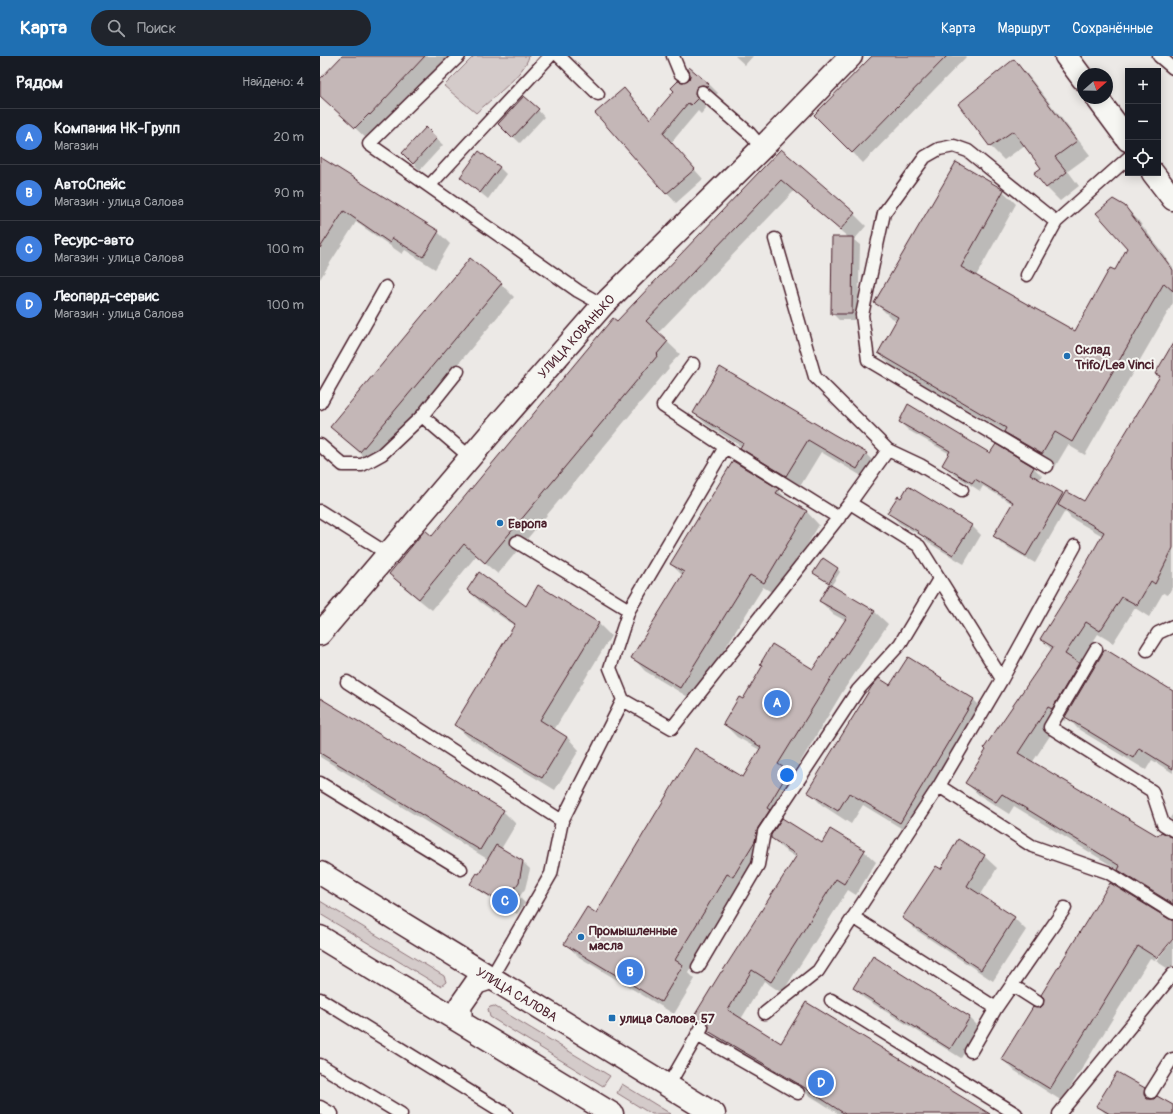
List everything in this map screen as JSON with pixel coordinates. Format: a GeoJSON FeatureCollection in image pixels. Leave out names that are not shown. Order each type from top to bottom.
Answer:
{"type":"FeatureCollection","features":[{"type":"Feature","properties":{"kind":"street","name":"УЛИЦА КОВАНЬКО"},"geometry":{"type":"LineString","coordinates":[[320,634],[470,457],[602,305],[762,148],[851,56]]}},
{"type":"Feature","properties":{"kind":"street"},"geometry":{"type":"LineString","coordinates":[[1068,57],[1077,70]]}},
{"type":"Feature","properties":{"kind":"street"},"geometry":{"type":"LineString","coordinates":[[1101,104],[1125,136]]}},
{"type":"Feature","properties":{"kind":"street"},"geometry":{"type":"LineString","coordinates":[[1155,176],[1173,199]]}},
{"type":"Feature","properties":{"kind":"street","name":"УЛИЦА САЛОВА"},"geometry":{"type":"LineString","coordinates":[[320,873],[714,1114]]}},
{"type":"Feature","properties":{"kind":"street"},"geometry":{"type":"LineString","coordinates":[[320,937],[612,1114]]}},
{"type":"Feature","properties":{"kind":"street"},"geometry":{"type":"LineString","coordinates":[[461,1022],[460,1006],[476,983],[491,978]]}},
{"type":"Feature","properties":{"kind":"lane"},"geometry":{"type":"LineString","coordinates":[[459,56],[369,144],[578,291],[602,305]]}},
{"type":"Feature","properties":{"kind":"lane"},"geometry":{"type":"LineString","coordinates":[[429,186],[550,56]]}},
{"type":"Feature","properties":{"kind":"lane"},"geometry":{"type":"LineString","coordinates":[[559,56],[598,94]]}},
{"type":"Feature","properties":{"kind":"lane"},"geometry":{"type":"LineString","coordinates":[[673,56],[680,73],[683,75]]}},
{"type":"Feature","properties":{"kind":"lane"},"geometry":{"type":"LineString","coordinates":[[1159,56],[1173,68]]}},
{"type":"Feature","properties":{"kind":"lane"},"geometry":{"type":"LineString","coordinates":[[702,92],[749,133],[762,148]]}},
{"type":"Feature","properties":{"kind":"lane"},"geometry":{"type":"LineString","coordinates":[[1047,466],[868,360],[862,316],[884,213],[924,157],[938,148],[954,146],[968,151],[1056,222]]}},
{"type":"Feature","properties":{"kind":"lane"},"geometry":{"type":"LineString","coordinates":[[1027,275],[1056,222],[1125,161]]}},
{"type":"Feature","properties":{"kind":"lane"},"geometry":{"type":"LineString","coordinates":[[775,239],[815,377],[888,450],[920,465],[962,490]]}},
{"type":"Feature","properties":{"kind":"lane"},"geometry":{"type":"LineString","coordinates":[[320,403],[386,287]]}},
{"type":"Feature","properties":{"kind":"lane"},"geometry":{"type":"LineString","coordinates":[[693,364],[663,406],[725,447],[839,518]]}},
{"type":"Feature","properties":{"kind":"lane"},"geometry":{"type":"LineString","coordinates":[[320,445],[343,465],[362,465],[382,454],[422,416],[458,371]]}},
{"type":"Feature","properties":{"kind":"lane"},"geometry":{"type":"LineString","coordinates":[[422,416],[470,457]]}},
{"type":"Feature","properties":{"kind":"lane"},"geometry":{"type":"LineString","coordinates":[[725,447],[629,610],[610,668],[623,700],[672,728],[839,518],[888,450]]}},
{"type":"Feature","properties":{"kind":"lane"},"geometry":{"type":"LineString","coordinates":[[850,503],[919,546],[1002,680]]}},
{"type":"Feature","properties":{"kind":"lane"},"geometry":{"type":"LineString","coordinates":[[320,511],[388,554]]}},
{"type":"Feature","properties":{"kind":"lane"},"geometry":{"type":"LineString","coordinates":[[518,542],[629,610]]}},
{"type":"Feature","properties":{"kind":"lane"},"geometry":{"type":"LineString","coordinates":[[765,1013],[818,971],[940,786],[1002,680],[1075,546]]}},
{"type":"Feature","properties":{"kind":"lane"},"geometry":{"type":"LineString","coordinates":[[698,967],[758,865],[764,832],[858,690],[900,644],[939,579]]}},
{"type":"Feature","properties":{"kind":"lane"},"geometry":{"type":"LineString","coordinates":[[1147,650],[1158,633],[1173,626]]}},
{"type":"Feature","properties":{"kind":"lane"},"geometry":{"type":"LineString","coordinates":[[1096,649],[1050,727],[1152,791],[1163,824],[1173,830]]}},
{"type":"Feature","properties":{"kind":"lane"},"geometry":{"type":"LineString","coordinates":[[347,682],[562,821]]}},
{"type":"Feature","properties":{"kind":"lane"},"geometry":{"type":"LineString","coordinates":[[491,978],[551,874],[562,821],[623,700]]}},
{"type":"Feature","properties":{"kind":"lane"},"geometry":{"type":"LineString","coordinates":[[320,783],[461,869]]}},
{"type":"Feature","properties":{"kind":"lane"},"geometry":{"type":"LineString","coordinates":[[940,786],[1032,846],[1107,872],[1173,913]]}},
{"type":"Feature","properties":{"kind":"lane"},"geometry":{"type":"LineString","coordinates":[[971,1051],[996,1008],[1065,908]]}},
{"type":"Feature","properties":{"kind":"lane"},"geometry":{"type":"LineString","coordinates":[[853,917],[996,1008]]}},
{"type":"Feature","properties":{"kind":"lane"},"geometry":{"type":"LineString","coordinates":[[1059,1114],[1173,974]]}},
{"type":"Feature","properties":{"kind":"lane"},"geometry":{"type":"LineString","coordinates":[[1012,985],[1037,1001]]}},
{"type":"Feature","properties":{"kind":"lane"},"geometry":{"type":"LineString","coordinates":[[320,998],[506,1114]]}},
{"type":"Feature","properties":{"kind":"lane"},"geometry":{"type":"LineString","coordinates":[[831,1000],[1016,1114]]}},
{"type":"Feature","properties":{"kind":"lane"},"geometry":{"type":"LineString","coordinates":[[668,1086],[700,1031],[798,1093]]}},
{"type":"Feature","properties":{"kind":"lane"},"geometry":{"type":"LineString","coordinates":[[1151,1092],[1173,1059]]}},
{"type":"Feature","properties":{"kind":"lane"},"geometry":{"type":"LineString","coordinates":[[320,1065],[401,1114]]}},
{"type":"Feature","properties":{"kind":"lane"},"geometry":{"type":"LineString","coordinates":[[320,1107],[332,1114]]}},
{"type":"Feature","properties":{"kind":"shaded area"},"geometry":{"type":"Polygon","coordinates":[[[474,56],[529,56],[521,71],[514,79],[476,113],[444,86],[474,56]]]}},
{"type":"Feature","properties":{"kind":"shaded area"},"geometry":{"type":"Polygon","coordinates":[[[320,901],[444,976],[446,982],[441,986],[438,985],[320,914],[320,901]]]}},
{"type":"Feature","properties":{"kind":"shaded area"},"geometry":{"type":"Polygon","coordinates":[[[494,1006],[610,1076],[603,1086],[490,1017],[488,1009],[494,1006]]]}},
{"type":"Feature","properties":{"kind":"shaded area"},"geometry":{"type":"Polygon","coordinates":[[[622,1084],[671,1114],[651,1114],[617,1093],[622,1084]]]}},
{"type":"Feature","properties":{"kind":"building"},"geometry":{"type":"Polygon","coordinates":[[[342,56],[425,56],[370,115],[369,114],[355,128],[320,96],[320,79],[342,56]]]}},
{"type":"Feature","properties":{"kind":"building"},"geometry":{"type":"Polygon","coordinates":[[[872,56],[947,56],[852,153],[814,115],[872,56]]]}},
{"type":"Feature","properties":{"kind":"building"},"geometry":{"type":"Polygon","coordinates":[[[1014,59],[1077,141],[1055,157],[1067,172],[1046,188],[1034,173],[1041,168],[1013,131],[990,147],[958,104],[1014,59]]]}},
{"type":"Feature","properties":{"kind":"building"},"geometry":{"type":"Polygon","coordinates":[[[689,67],[709,84],[707,86],[703,85],[697,87],[695,94],[698,98],[691,105],[688,103],[663,133],[695,169],[666,194],[595,113],[624,88],[650,119],[674,91],[671,88],[678,81],[683,82],[689,79],[689,67]]]}},
{"type":"Feature","properties":{"kind":"building"},"geometry":{"type":"Polygon","coordinates":[[[524,96],[539,109],[512,138],[498,124],[524,96]]]}},
{"type":"Feature","properties":{"kind":"building"},"geometry":{"type":"Polygon","coordinates":[[[426,127],[437,138],[413,164],[402,153],[426,127]]]}},
{"type":"Feature","properties":{"kind":"building"},"geometry":{"type":"Polygon","coordinates":[[[781,149],[855,213],[840,230],[781,180],[646,321],[668,341],[485,563],[464,544],[419,599],[389,574],[425,530],[432,536],[613,318],[617,321],[781,149]]]}},
{"type":"Feature","properties":{"kind":"building"},"geometry":{"type":"Polygon","coordinates":[[[479,151],[500,167],[480,193],[460,177],[479,151]]]}},
{"type":"Feature","properties":{"kind":"building"},"geometry":{"type":"Polygon","coordinates":[[[320,157],[439,231],[423,257],[392,238],[390,243],[344,211],[320,248],[320,157]]]}},
{"type":"Feature","properties":{"kind":"building"},"geometry":{"type":"Polygon","coordinates":[[[956,162],[1004,190],[961,267],[1075,331],[1110,268],[1115,270],[1127,248],[1096,213],[1113,199],[1125,206],[1173,270],[1173,291],[1164,283],[1072,442],[1055,432],[1042,454],[1004,432],[1006,428],[878,353],[898,317],[874,303],[956,162]]]}},
{"type":"Feature","properties":{"kind":"building"},"geometry":{"type":"Polygon","coordinates":[[[832,237],[853,237],[852,314],[831,314],[832,237]]]}},
{"type":"Feature","properties":{"kind":"building"},"geometry":{"type":"Polygon","coordinates":[[[470,258],[502,283],[360,452],[330,427],[470,258]]]}},
{"type":"Feature","properties":{"kind":"building"},"geometry":{"type":"Polygon","coordinates":[[[1173,343],[1173,548],[1155,584],[1151,581],[1137,605],[1122,597],[1100,631],[1086,622],[1065,654],[1079,663],[1052,709],[1048,707],[1018,753],[1158,836],[1161,832],[1173,837],[1173,904],[1118,870],[1120,866],[1002,794],[996,802],[965,783],[986,750],[984,748],[1053,647],[1040,639],[1075,583],[1104,532],[1058,505],[1066,491],[1084,501],[1160,376],[1155,374],[1173,343]]]}},
{"type":"Feature","properties":{"kind":"building"},"geometry":{"type":"Polygon","coordinates":[[[720,367],[867,453],[857,469],[808,440],[786,476],[740,448],[743,443],[693,413],[720,367]]]}},
{"type":"Feature","properties":{"kind":"building"},"geometry":{"type":"Polygon","coordinates":[[[908,404],[990,453],[996,444],[1034,467],[1030,474],[1063,493],[1026,556],[993,536],[1013,502],[975,479],[972,483],[942,465],[950,451],[899,422],[908,404]]]}},
{"type":"Feature","properties":{"kind":"building"},"geometry":{"type":"Polygon","coordinates":[[[733,461],[779,489],[776,493],[807,511],[764,583],[750,575],[680,688],[631,658],[684,572],[670,564],[733,461]]]}},
{"type":"Feature","properties":{"kind":"building"},"geometry":{"type":"Polygon","coordinates":[[[908,486],[972,525],[953,555],[887,513],[898,496],[901,498],[908,486]]]}},
{"type":"Feature","properties":{"kind":"building"},"geometry":{"type":"Polygon","coordinates":[[[823,558],[838,568],[829,583],[813,573],[823,558]]]}},
{"type":"Feature","properties":{"kind":"building"},"geometry":{"type":"Polygon","coordinates":[[[479,572],[526,606],[538,585],[599,623],[540,720],[567,737],[542,778],[454,725],[515,624],[467,590],[479,572]]]}},
{"type":"Feature","properties":{"kind":"building"},"geometry":{"type":"Polygon","coordinates":[[[829,584],[875,611],[831,678],[778,764],[789,771],[767,808],[770,810],[758,828],[755,841],[733,877],[727,874],[675,960],[683,965],[661,1002],[564,944],[587,907],[596,913],[695,748],[743,777],[761,747],[723,724],[739,697],[743,699],[763,665],[760,664],[772,644],[813,669],[847,617],[819,601],[829,584]]]}},
{"type":"Feature","properties":{"kind":"building"},"geometry":{"type":"Polygon","coordinates":[[[1105,649],[1173,691],[1173,769],[1139,748],[1133,758],[1065,717],[1105,649]]]}},
{"type":"Feature","properties":{"kind":"building"},"geometry":{"type":"Polygon","coordinates":[[[908,657],[974,699],[900,823],[849,793],[838,811],[807,792],[872,686],[879,678],[890,685],[908,657]]]}},
{"type":"Feature","properties":{"kind":"building"},"geometry":{"type":"Polygon","coordinates":[[[320,698],[504,810],[480,850],[320,753],[320,698]]]}},
{"type":"Feature","properties":{"kind":"building"},"geometry":{"type":"Polygon","coordinates":[[[782,818],[822,843],[830,829],[865,850],[844,884],[836,879],[771,982],[752,970],[728,1010],[781,1043],[806,1002],[990,1114],[845,1114],[802,1086],[708,1031],[709,1027],[706,1021],[702,1020],[696,1023],[691,1021],[797,855],[771,838],[771,835],[782,818]]]}},
{"type":"Feature","properties":{"kind":"building"},"geometry":{"type":"Polygon","coordinates":[[[958,839],[985,855],[967,886],[1015,917],[981,970],[902,918],[936,866],[941,869],[958,839]]]}},
{"type":"Feature","properties":{"kind":"building"},"geometry":{"type":"Polygon","coordinates":[[[496,845],[523,861],[519,882],[512,892],[519,895],[510,908],[470,884],[477,873],[479,874],[496,845]]]}},
{"type":"Feature","properties":{"kind":"building"},"geometry":{"type":"Polygon","coordinates":[[[1110,883],[1173,920],[1173,939],[1157,958],[1138,946],[1050,1089],[1001,1059],[1033,1007],[1040,1008],[1043,1005],[1044,998],[1041,995],[1110,883]]]}},
{"type":"Feature","properties":{"kind":"building"},"geometry":{"type":"Polygon","coordinates":[[[873,956],[970,1017],[950,1049],[853,988],[873,956]]]}},
{"type":"Feature","properties":{"kind":"building"},"geometry":{"type":"Polygon","coordinates":[[[1117,1072],[1145,1088],[1144,1095],[1147,1099],[1154,1099],[1157,1096],[1173,1105],[1173,1114],[1110,1114],[1096,1106],[1117,1072]]]}},
{"type":"Feature","properties":{"kind":"place","name":"Склад Trifo/Lea Vinci"},"geometry":{"type":"Point","coordinates":[1067,356]}},
{"type":"Feature","properties":{"kind":"place","name":"Европа"},"geometry":{"type":"Point","coordinates":[500,523]}},
{"type":"Feature","properties":{"kind":"place","name":"Компания НК-Групп"},"geometry":{"type":"Point","coordinates":[777,703]}},
{"type":"Feature","properties":{"kind":"place","name":"Ресурс-авто"},"geometry":{"type":"Point","coordinates":[505,901]}},
{"type":"Feature","properties":{"kind":"place","name":"Промышленные масла"},"geometry":{"type":"Point","coordinates":[581,937]}},
{"type":"Feature","properties":{"kind":"place","name":"АвтоСпейс"},"geometry":{"type":"Point","coordinates":[630,972]}},
{"type":"Feature","properties":{"kind":"place","name":"улица Салова, 57"},"geometry":{"type":"Point","coordinates":[612,1018]}},
{"type":"Feature","properties":{"kind":"place","name":"Леопард-сервис"},"geometry":{"type":"Point","coordinates":[821,1083]}}]}
